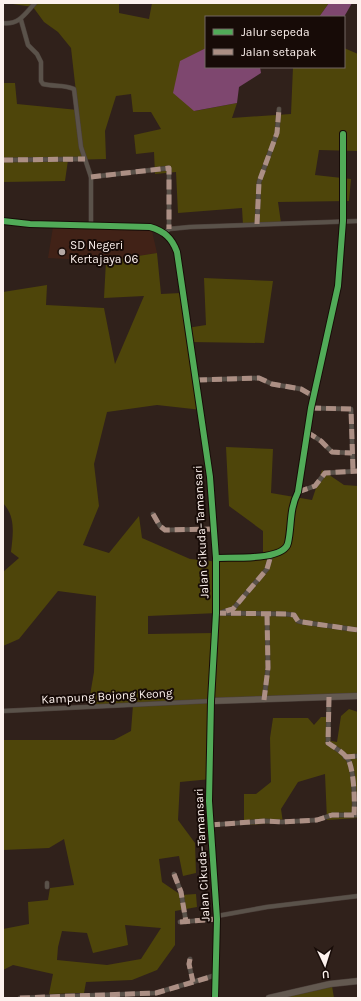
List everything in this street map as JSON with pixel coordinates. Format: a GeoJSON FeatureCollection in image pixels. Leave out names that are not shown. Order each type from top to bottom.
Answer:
{"type":"FeatureCollection","features":[{"type":"Feature","properties":{"kind":"street"},"geometry":{"type":"LineString","coordinates":[[3,22],[14,22],[21,20],[35,3]]}},
{"type":"Feature","properties":{"kind":"street"},"geometry":{"type":"LineString","coordinates":[[21,20],[28,45],[37,54],[40,62],[41,81],[43,84],[50,86],[66,85],[74,90],[81,147],[91,177],[91,225]]}},
{"type":"Feature","properties":{"kind":"street"},"geometry":{"type":"LineString","coordinates":[[257,224],[259,182],[277,133],[279,109]]}},
{"type":"Feature","properties":{"kind":"street"},"geometry":{"type":"LineString","coordinates":[[216,558],[271,556],[283,552],[288,545],[292,504],[298,492],[313,396],[338,286],[343,221],[342,134]]}},
{"type":"Feature","properties":{"kind":"street"},"geometry":{"type":"LineString","coordinates":[[3,160],[85,159]]}},
{"type":"Feature","properties":{"kind":"street"},"geometry":{"type":"LineString","coordinates":[[91,177],[169,168],[167,231]]}},
{"type":"Feature","properties":{"kind":"street"},"geometry":{"type":"LineString","coordinates":[[3,222],[30,224],[141,226],[167,231],[257,224],[358,221]]}},
{"type":"Feature","properties":{"kind":"street","name":"Jalan Cikuda–Tamansari"},"geometry":{"type":"LineString","coordinates":[[167,231],[177,252],[197,380],[210,478],[216,558],[216,613],[211,701],[210,825],[217,917],[217,975],[215,998]]}},
{"type":"Feature","properties":{"kind":"street"},"geometry":{"type":"LineString","coordinates":[[197,380],[259,378],[272,384],[301,389],[313,396]]}},
{"type":"Feature","properties":{"kind":"street"},"geometry":{"type":"LineString","coordinates":[[298,492],[315,486],[325,473],[356,470],[352,453],[350,409],[311,408]]}},
{"type":"Feature","properties":{"kind":"street"},"geometry":{"type":"LineString","coordinates":[[308,432],[321,441],[332,452],[352,453]]}},
{"type":"Feature","properties":{"kind":"street"},"geometry":{"type":"LineString","coordinates":[[153,514],[160,526],[165,530],[214,529]]}},
{"type":"Feature","properties":{"kind":"street"},"geometry":{"type":"LineString","coordinates":[[216,613],[233,609],[267,569],[271,556]]}},
{"type":"Feature","properties":{"kind":"street"},"geometry":{"type":"LineString","coordinates":[[216,613],[294,616],[298,621],[302,622],[358,630]]}},
{"type":"Feature","properties":{"kind":"street"},"geometry":{"type":"LineString","coordinates":[[264,700],[268,668],[267,614]]}},
{"type":"Feature","properties":{"kind":"street"},"geometry":{"type":"LineString","coordinates":[[211,701],[358,696]]}},
{"type":"Feature","properties":{"kind":"street"},"geometry":{"type":"LineString","coordinates":[[210,825],[265,820],[282,822],[317,820],[332,815],[356,815],[355,794],[348,760],[339,750],[328,743],[329,697]]}},
{"type":"Feature","properties":{"kind":"street","name":"Kampung Bojong Keong"},"geometry":{"type":"LineString","coordinates":[[3,711],[211,701]]}},
{"type":"Feature","properties":{"kind":"street"},"geometry":{"type":"LineString","coordinates":[[345,757],[358,756]]}},
{"type":"Feature","properties":{"kind":"street"},"geometry":{"type":"LineString","coordinates":[[174,874],[181,892],[186,922]]}},
{"type":"Feature","properties":{"kind":"street"},"geometry":{"type":"LineString","coordinates":[[180,922],[217,917],[267,907],[358,896]]}},
{"type":"Feature","properties":{"kind":"street"},"geometry":{"type":"LineString","coordinates":[[190,959],[189,964],[193,982]]}},
{"type":"Feature","properties":{"kind":"street"},"geometry":{"type":"LineString","coordinates":[[20,998],[156,993],[217,975]]}},
{"type":"Feature","properties":{"kind":"street"},"geometry":{"type":"LineString","coordinates":[[268,998],[330,984],[358,981]]}},
{"type":"Feature","properties":{"kind":"shaded area"},"geometry":{"type":"Polygon","coordinates":[[[6,3],[119,3],[119,13],[149,19],[152,3],[329,3],[320,16],[205,16],[205,49],[180,62],[195,111],[237,103],[232,118],[291,114],[293,68],[345,68],[345,48],[358,54],[358,151],[319,150],[315,175],[351,179],[349,201],[278,202],[281,223],[243,225],[242,208],[178,213],[176,172],[155,174],[154,152],[136,154],[134,135],[161,129],[151,112],[133,112],[131,94],[116,96],[105,131],[106,159],[68,160],[65,181],[3,182],[3,83],[15,83],[17,104],[78,110],[71,48],[58,32],[44,22],[33,7],[6,3]]]}},
{"type":"Feature","properties":{"kind":"shaded area"},"geometry":{"type":"Polygon","coordinates":[[[329,3],[352,3],[345,16],[320,16],[329,3]]]}},
{"type":"Feature","properties":{"kind":"shaded area"},"geometry":{"type":"Polygon","coordinates":[[[205,48],[205,68],[260,68],[261,73],[239,87],[237,103],[194,111],[173,93],[180,61],[205,48]]]}},
{"type":"Feature","properties":{"kind":"shaded area"},"geometry":{"type":"Polygon","coordinates":[[[53,227],[152,231],[157,253],[106,261],[48,258],[53,227]]]}},
{"type":"Feature","properties":{"kind":"shaded area"},"geometry":{"type":"Polygon","coordinates":[[[157,253],[161,294],[181,293],[187,328],[206,325],[204,278],[273,281],[264,343],[190,342],[202,410],[157,405],[107,412],[94,464],[99,506],[83,545],[109,553],[139,516],[142,538],[190,559],[221,562],[263,556],[263,531],[229,506],[226,447],[273,449],[271,493],[312,500],[322,470],[344,485],[358,486],[358,696],[213,702],[211,779],[180,782],[178,820],[195,843],[196,873],[183,876],[179,856],[159,859],[162,882],[181,895],[196,894],[197,907],[175,911],[175,945],[157,970],[132,980],[86,982],[84,993],[49,994],[53,974],[13,965],[3,970],[3,929],[29,924],[28,902],[48,900],[50,888],[74,885],[64,839],[49,848],[3,850],[3,740],[114,740],[131,731],[133,705],[88,707],[94,672],[96,596],[58,591],[19,639],[3,646],[3,572],[19,558],[11,552],[13,526],[10,514],[3,503],[3,292],[47,285],[46,305],[104,308],[115,364],[144,296],[104,298],[106,261],[157,253]],[[218,613],[148,616],[148,634],[215,633],[218,613]],[[125,925],[128,945],[93,953],[87,933],[62,931],[58,947],[57,960],[107,965],[141,959],[161,928],[125,925]]]}},
{"type":"Feature","properties":{"kind":"shaded area"},"geometry":{"type":"Polygon","coordinates":[[[349,709],[358,712],[358,818],[327,820],[325,774],[298,782],[281,809],[283,823],[244,825],[244,794],[256,794],[271,782],[270,738],[273,718],[308,718],[314,725],[321,717],[330,717],[331,741],[337,742],[341,716],[349,709]]]}},
{"type":"Feature","properties":{"kind":"shaded area"},"geometry":{"type":"Polygon","coordinates":[[[332,986],[334,998],[264,998],[332,986]]]}},
{"type":"Feature","properties":{"kind":"marked path"},"geometry":{"type":"LineString","coordinates":[[257,224],[259,182],[277,133],[279,109]]}},
{"type":"Feature","properties":{"kind":"marked path"},"geometry":{"type":"LineString","coordinates":[[3,160],[85,159]]}},
{"type":"Feature","properties":{"kind":"marked path"},"geometry":{"type":"LineString","coordinates":[[91,177],[169,168],[169,229]]}},
{"type":"Feature","properties":{"kind":"marked path"},"geometry":{"type":"LineString","coordinates":[[197,380],[259,378],[272,384],[301,389],[313,396]]}},
{"type":"Feature","properties":{"kind":"marked path"},"geometry":{"type":"LineString","coordinates":[[311,408],[351,409],[353,470]]}},
{"type":"Feature","properties":{"kind":"marked path"},"geometry":{"type":"LineString","coordinates":[[307,432],[321,441],[332,452],[352,453]]}},
{"type":"Feature","properties":{"kind":"marked path"},"geometry":{"type":"LineString","coordinates":[[298,492],[315,486],[325,473],[358,471]]}},
{"type":"Feature","properties":{"kind":"marked path"},"geometry":{"type":"LineString","coordinates":[[153,514],[160,526],[165,530],[214,529]]}},
{"type":"Feature","properties":{"kind":"marked path"},"geometry":{"type":"LineString","coordinates":[[226,611],[233,609],[267,569],[271,555]]}},
{"type":"Feature","properties":{"kind":"marked path"},"geometry":{"type":"LineString","coordinates":[[216,613],[286,614],[294,615],[298,621],[302,622],[358,630]]}},
{"type":"Feature","properties":{"kind":"marked path"},"geometry":{"type":"LineString","coordinates":[[264,700],[268,668],[267,614]]}},
{"type":"Feature","properties":{"kind":"marked path"},"geometry":{"type":"LineString","coordinates":[[329,697],[328,743],[344,754],[350,764],[354,786],[354,815]]}},
{"type":"Feature","properties":{"kind":"marked path"},"geometry":{"type":"LineString","coordinates":[[345,757],[358,756]]}},
{"type":"Feature","properties":{"kind":"marked path"},"geometry":{"type":"LineString","coordinates":[[210,825],[265,821],[282,822],[317,820],[332,815],[358,815]]}},
{"type":"Feature","properties":{"kind":"marked path"},"geometry":{"type":"LineString","coordinates":[[174,874],[181,892],[186,922]]}},
{"type":"Feature","properties":{"kind":"marked path"},"geometry":{"type":"LineString","coordinates":[[180,922],[217,919]]}},
{"type":"Feature","properties":{"kind":"marked path"},"geometry":{"type":"LineString","coordinates":[[190,959],[189,964],[193,982]]}},
{"type":"Feature","properties":{"kind":"marked path"},"geometry":{"type":"LineString","coordinates":[[20,998],[156,993],[217,975]]}},
{"type":"Feature","properties":{"kind":"cycle path"},"geometry":{"type":"LineString","coordinates":[[216,558],[245,558],[268,555],[277,553],[284,549],[288,543],[293,505],[298,492],[311,408],[338,286],[343,221],[343,134]]}},
{"type":"Feature","properties":{"kind":"cycle path"},"geometry":{"type":"LineString","coordinates":[[3,221],[30,224],[150,227],[167,236],[173,243],[177,252],[210,477],[216,558],[216,613],[211,701],[209,801],[217,919],[215,998]]}},
{"type":"Feature","properties":{"kind":"place","name":"SD Negeri Kertajaya 06"},"geometry":{"type":"Point","coordinates":[62,252]}}]}
